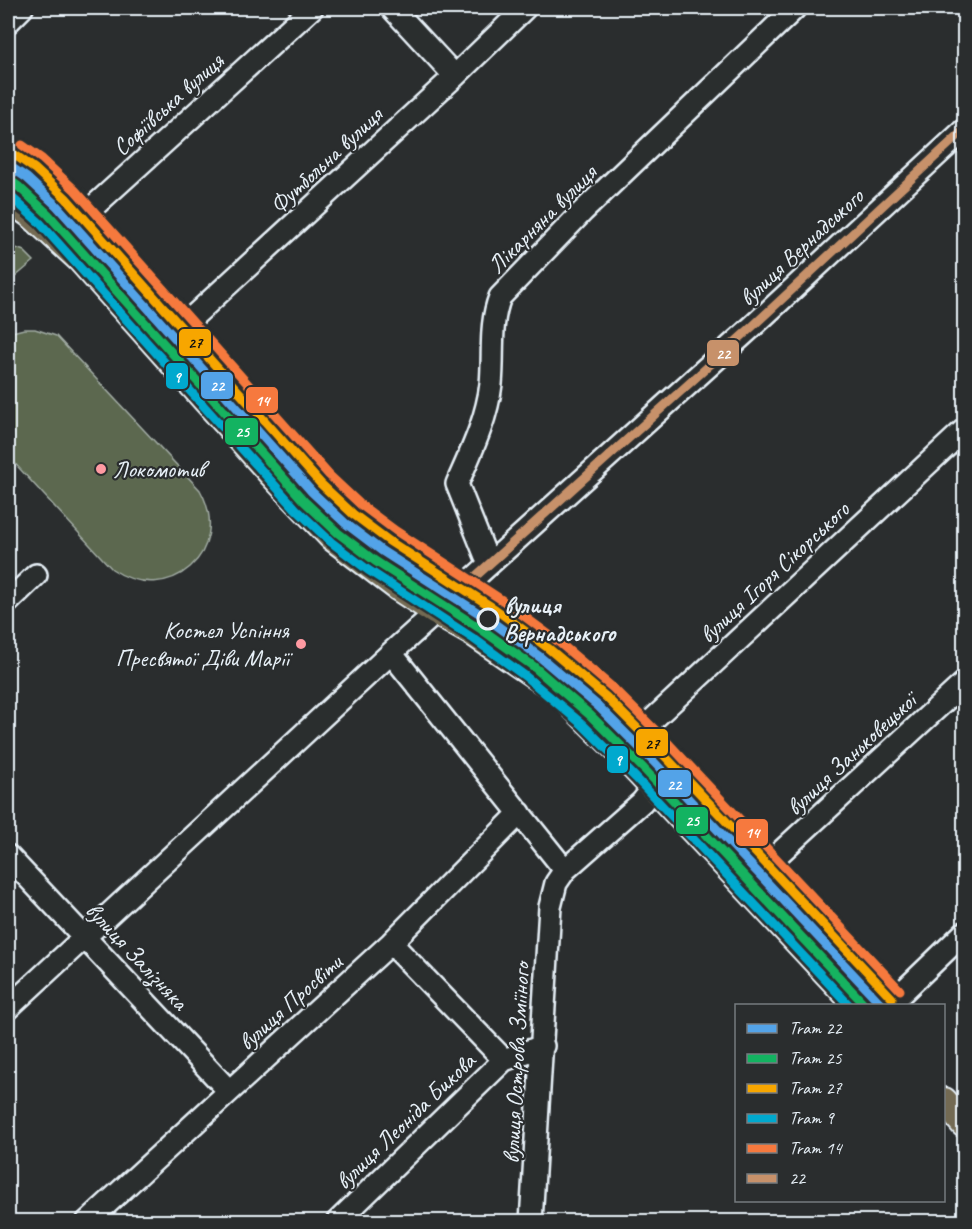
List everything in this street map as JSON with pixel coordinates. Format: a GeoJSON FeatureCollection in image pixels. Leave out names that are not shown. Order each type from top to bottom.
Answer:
{"type":"FeatureCollection","features":[{"type":"Feature","properties":{"kind":"main road"},"geometry":{"type":"LineString","coordinates":[[8,198],[33,216],[81,261],[272,474],[332,537],[399,588],[475,634],[558,691],[619,751],[857,1004]]}},
{"type":"Feature","properties":{"kind":"main road"},"geometry":{"type":"LineString","coordinates":[[945,1102],[964,1124]]}},
{"type":"Feature","properties":{"kind":"street"},"geometry":{"type":"LineString","coordinates":[[8,22],[22,8]]}},
{"type":"Feature","properties":{"kind":"street","name":"Софіївська вулиця"},"geometry":{"type":"LineString","coordinates":[[58,238],[312,8]]}},
{"type":"Feature","properties":{"kind":"street"},"geometry":{"type":"LineString","coordinates":[[392,8],[455,76]]}},
{"type":"Feature","properties":{"kind":"street","name":"Футбольна вулиця"},"geometry":{"type":"LineString","coordinates":[[159,348],[455,76],[525,8]]}},
{"type":"Feature","properties":{"kind":"street","name":"Лікарняна вулиця"},"geometry":{"type":"LineString","coordinates":[[489,564],[457,484],[479,432],[490,386],[494,314],[500,297],[583,211],[795,8]]}},
{"type":"Feature","properties":{"kind":"street","name":"вулиця Вернадського"},"geometry":{"type":"LineString","coordinates":[[8,1008],[391,653],[754,326],[964,130]]}},
{"type":"Feature","properties":{"kind":"street","name":"вулиця Ігоря Сікорського"},"geometry":{"type":"LineString","coordinates":[[619,751],[964,430]]}},
{"type":"Feature","properties":{"kind":"street"},"geometry":{"type":"LineString","coordinates":[[8,602],[36,575]]}},
{"type":"Feature","properties":{"kind":"street"},"geometry":{"type":"LineString","coordinates":[[391,653],[565,870],[642,802],[653,788]]}},
{"type":"Feature","properties":{"kind":"street","name":"вулиця Заньковецької"},"geometry":{"type":"LineString","coordinates":[[745,885],[964,683]]}},
{"type":"Feature","properties":{"kind":"street","name":"вулиця Просвіти"},"geometry":{"type":"LineString","coordinates":[[87,1221],[391,944],[520,813]]}},
{"type":"Feature","properties":{"kind":"street","name":"вулиця Залізняка"},"geometry":{"type":"LineString","coordinates":[[8,856],[229,1092]]}},
{"type":"Feature","properties":{"kind":"street","name":"вулиця Острова Зміїного"},"geometry":{"type":"LineString","coordinates":[[531,1221],[550,907],[556,883],[565,870]]}},
{"type":"Feature","properties":{"kind":"street"},"geometry":{"type":"LineString","coordinates":[[889,1004],[964,933]]}},
{"type":"Feature","properties":{"kind":"street"},"geometry":{"type":"LineString","coordinates":[[391,944],[504,1060]]}},
{"type":"Feature","properties":{"kind":"street","name":"вулиця Леоніда Бикова"},"geometry":{"type":"LineString","coordinates":[[337,1221],[504,1060],[543,1046]]}},
{"type":"Feature","properties":{"kind":"green space"},"geometry":{"type":"Polygon","coordinates":[[[16,248],[24,251],[34,261],[8,283],[8,250],[16,248]]]}},
{"type":"Feature","properties":{"kind":"green space","name":"Локомотив"},"geometry":{"type":"Polygon","coordinates":[[[35,329],[56,336],[200,490],[208,513],[209,534],[202,552],[190,567],[174,577],[155,582],[134,579],[112,569],[8,456],[8,333],[35,329]]]}},
{"type":"Feature","properties":{"kind":"tram line","name":"14"},"geometry":{"type":"LineString","coordinates":[[22,145],[42,159],[75,190],[329,475],[361,505],[396,531],[502,600],[555,639],[613,688],[670,745],[900,990]]}},
{"type":"Feature","properties":{"kind":"tram line","name":"27"},"geometry":{"type":"LineString","coordinates":[[15,155],[35,169],[66,198],[321,484],[353,514],[389,541],[495,609],[548,648],[606,697],[662,753],[892,998]]}},
{"type":"Feature","properties":{"kind":"tram line","name":"22"},"geometry":{"type":"LineString","coordinates":[[8,165],[27,178],[57,206],[312,492],[345,523],[382,551],[488,619],[540,657],[598,706],[653,761],[881,1004]]}},
{"type":"Feature","properties":{"kind":"tram line","name":"25"},"geometry":{"type":"LineString","coordinates":[[8,179],[48,214],[304,501],[338,533],[375,561],[481,629],[533,666],[590,715],[644,769],[864,1004]]}},
{"type":"Feature","properties":{"kind":"tram line","name":"9"},"geometry":{"type":"LineString","coordinates":[[8,194],[40,223],[296,509],[331,542],[368,570],[474,639],[525,676],[582,724],[636,778],[848,1004]]}},
{"type":"Feature","properties":{"kind":"transit line","name":"22"},"geometry":{"type":"LineString","coordinates":[[8,198],[33,216],[81,260],[272,474],[332,537],[399,588],[436,612],[754,325],[964,130]]}},
{"type":"Feature","properties":{"kind":"place","name":"Локомотив"},"geometry":{"type":"Point","coordinates":[101,469]}},
{"type":"Feature","properties":{"kind":"place","name":"вулиця Вернадського"},"geometry":{"type":"Point","coordinates":[488,619]}},
{"type":"Feature","properties":{"kind":"place","name":"Костел Успіння Пресвятої Діви Марії"},"geometry":{"type":"Point","coordinates":[301,644]}}]}
